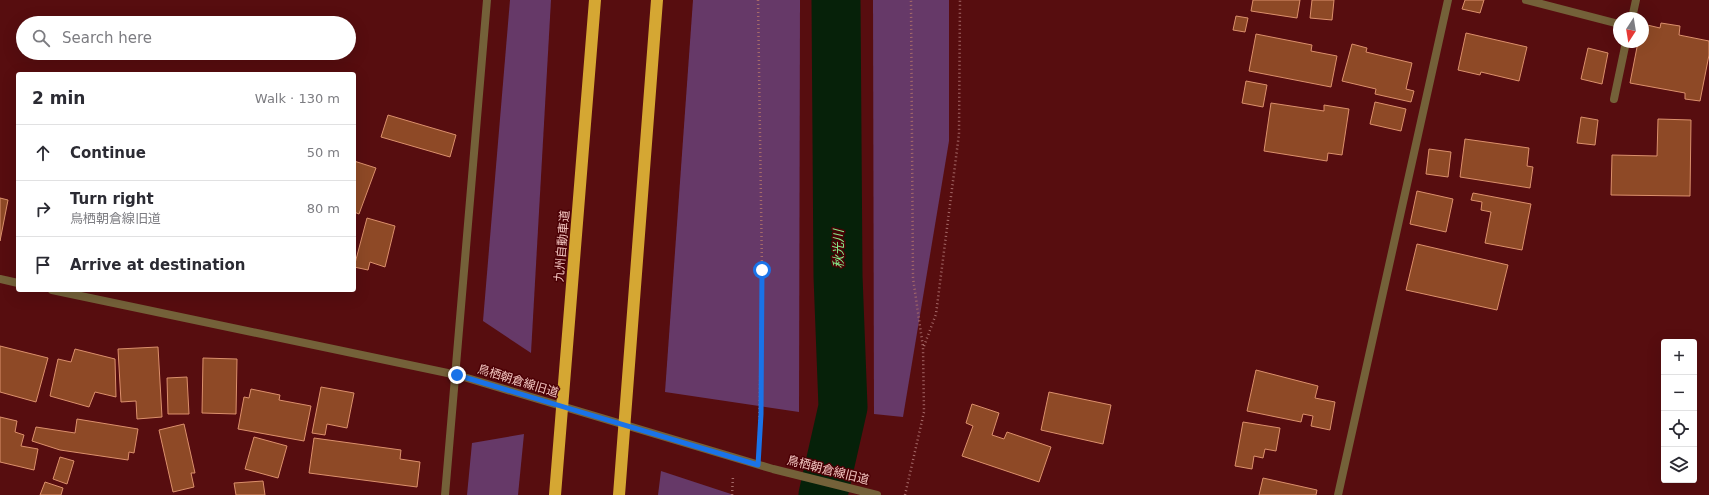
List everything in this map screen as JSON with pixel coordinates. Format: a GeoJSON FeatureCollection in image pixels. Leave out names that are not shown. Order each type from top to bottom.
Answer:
{"type":"FeatureCollection","features":[{"type":"Feature","properties":{"kind":"highway","name":"九州自動車道"},"geometry":{"type":"LineString","coordinates":[[555,495],[561,440],[595,0]]}},
{"type":"Feature","properties":{"kind":"highway"},"geometry":{"type":"LineString","coordinates":[[619,495],[657,0]]}},
{"type":"Feature","properties":{"kind":"street"},"geometry":{"type":"LineString","coordinates":[[445,495],[457,375],[487,0]]}},
{"type":"Feature","properties":{"kind":"street"},"geometry":{"type":"LineString","coordinates":[[1338,495],[1448,0]]}},
{"type":"Feature","properties":{"kind":"street"},"geometry":{"type":"LineString","coordinates":[[1526,0],[1613,22]]}},
{"type":"Feature","properties":{"kind":"street"},"geometry":{"type":"LineString","coordinates":[[1633,12],[1636,0]]}},
{"type":"Feature","properties":{"kind":"street"},"geometry":{"type":"LineString","coordinates":[[1614,99],[1625,48]]}},
{"type":"Feature","properties":{"kind":"street"},"geometry":{"type":"LineString","coordinates":[[0,279],[16,283]]}},
{"type":"Feature","properties":{"kind":"street","name":"鳥栖朝倉線旧道"},"geometry":{"type":"LineString","coordinates":[[62,292],[457,375],[758,465],[876,495]]}},
{"type":"Feature","properties":{"kind":"path"},"geometry":{"type":"LineString","coordinates":[[758,0],[762,262],[761,414],[758,465]]}},
{"type":"Feature","properties":{"kind":"path"},"geometry":{"type":"LineString","coordinates":[[906,495],[924,412],[923,347],[913,278],[911,0]]}},
{"type":"Feature","properties":{"kind":"path"},"geometry":{"type":"LineString","coordinates":[[923,347],[936,314],[959,134],[960,0]]}},
{"type":"Feature","properties":{"kind":"shaded area"},"geometry":{"type":"Polygon","coordinates":[[[510,0],[551,0],[531,353],[483,321],[510,0]]]}},
{"type":"Feature","properties":{"kind":"shaded area"},"geometry":{"type":"Polygon","coordinates":[[[693,0],[800,0],[799,412],[665,392],[693,0]]]}},
{"type":"Feature","properties":{"kind":"shaded area"},"geometry":{"type":"Polygon","coordinates":[[[873,0],[949,0],[949,141],[903,417],[874,414],[873,0]]]}},
{"type":"Feature","properties":{"kind":"shaded area"},"geometry":{"type":"Polygon","coordinates":[[[524,434],[518,495],[467,495],[472,443],[524,434]]]}},
{"type":"Feature","properties":{"kind":"shaded area"},"geometry":{"type":"Polygon","coordinates":[[[661,471],[734,495],[658,495],[661,471]]]}},
{"type":"Feature","properties":{"kind":"building"},"geometry":{"type":"Polygon","coordinates":[[[1253,0],[1300,0],[1297,18],[1251,11],[1253,0]]]}},
{"type":"Feature","properties":{"kind":"building"},"geometry":{"type":"Polygon","coordinates":[[[1312,0],[1334,0],[1332,20],[1310,18],[1312,0]]]}},
{"type":"Feature","properties":{"kind":"building"},"geometry":{"type":"Polygon","coordinates":[[[1465,0],[1484,0],[1480,13],[1462,9],[1465,0]]]}},
{"type":"Feature","properties":{"kind":"building"},"geometry":{"type":"Polygon","coordinates":[[[1236,16],[1248,18],[1245,32],[1233,30],[1236,16]]]}},
{"type":"Feature","properties":{"kind":"building"},"geometry":{"type":"Polygon","coordinates":[[[1661,23],[1680,26],[1679,35],[1709,41],[1709,55],[1700,101],[1685,99],[1685,93],[1630,83],[1637,48],[1649,48],[1649,25],[1660,28],[1661,23]]]}},
{"type":"Feature","properties":{"kind":"building"},"geometry":{"type":"Polygon","coordinates":[[[1466,33],[1527,47],[1519,81],[1481,72],[1480,75],[1458,70],[1466,33]]]}},
{"type":"Feature","properties":{"kind":"building"},"geometry":{"type":"Polygon","coordinates":[[[1256,34],[1312,45],[1311,51],[1337,56],[1331,87],[1249,71],[1256,34]]]}},
{"type":"Feature","properties":{"kind":"building"},"geometry":{"type":"Polygon","coordinates":[[[1352,44],[1367,48],[1366,52],[1412,63],[1406,89],[1414,91],[1411,102],[1375,94],[1376,89],[1342,81],[1352,44]]]}},
{"type":"Feature","properties":{"kind":"building"},"geometry":{"type":"Polygon","coordinates":[[[1588,48],[1608,53],[1602,84],[1581,79],[1588,48]]]}},
{"type":"Feature","properties":{"kind":"building"},"geometry":{"type":"Polygon","coordinates":[[[1246,81],[1267,85],[1263,107],[1242,103],[1246,81]]]}},
{"type":"Feature","properties":{"kind":"building"},"geometry":{"type":"Polygon","coordinates":[[[1375,102],[1406,109],[1401,131],[1370,124],[1375,102]]]}},
{"type":"Feature","properties":{"kind":"building"},"geometry":{"type":"Polygon","coordinates":[[[1271,103],[1324,111],[1324,105],[1349,109],[1342,155],[1328,153],[1327,161],[1264,151],[1271,103]]]}},
{"type":"Feature","properties":{"kind":"building"},"geometry":{"type":"Polygon","coordinates":[[[388,115],[456,135],[450,157],[381,137],[388,115]]]}},
{"type":"Feature","properties":{"kind":"building"},"geometry":{"type":"Polygon","coordinates":[[[1581,117],[1598,120],[1595,145],[1577,143],[1581,117]]]}},
{"type":"Feature","properties":{"kind":"building"},"geometry":{"type":"Polygon","coordinates":[[[1658,119],[1691,120],[1690,196],[1611,195],[1612,155],[1657,156],[1658,119]]]}},
{"type":"Feature","properties":{"kind":"building"},"geometry":{"type":"Polygon","coordinates":[[[1465,139],[1529,148],[1527,166],[1533,167],[1530,188],[1460,177],[1465,139]]]}},
{"type":"Feature","properties":{"kind":"building"},"geometry":{"type":"Polygon","coordinates":[[[1429,149],[1451,152],[1448,177],[1426,174],[1429,149]]]}},
{"type":"Feature","properties":{"kind":"building"},"geometry":{"type":"Polygon","coordinates":[[[356,162],[376,168],[359,214],[356,213],[356,162]]]}},
{"type":"Feature","properties":{"kind":"building"},"geometry":{"type":"Polygon","coordinates":[[[1417,191],[1453,199],[1446,232],[1410,224],[1417,191]]]}},
{"type":"Feature","properties":{"kind":"building"},"geometry":{"type":"Polygon","coordinates":[[[1473,193],[1531,204],[1522,250],[1485,243],[1491,212],[1481,210],[1482,202],[1471,200],[1473,193]]]}},
{"type":"Feature","properties":{"kind":"building"},"geometry":{"type":"Polygon","coordinates":[[[0,198],[8,200],[0,241],[0,198]]]}},
{"type":"Feature","properties":{"kind":"building"},"geometry":{"type":"Polygon","coordinates":[[[367,218],[395,226],[385,267],[370,262],[368,270],[356,267],[356,259],[367,218]]]}},
{"type":"Feature","properties":{"kind":"building"},"geometry":{"type":"Polygon","coordinates":[[[1417,244],[1508,265],[1497,310],[1406,290],[1417,244]]]}},
{"type":"Feature","properties":{"kind":"building"},"geometry":{"type":"Polygon","coordinates":[[[0,346],[48,358],[36,402],[0,392],[0,346]]]}},
{"type":"Feature","properties":{"kind":"building"},"geometry":{"type":"Polygon","coordinates":[[[158,347],[162,417],[137,419],[136,401],[121,402],[118,349],[158,347]]]}},
{"type":"Feature","properties":{"kind":"building"},"geometry":{"type":"Polygon","coordinates":[[[75,349],[115,359],[116,397],[95,392],[89,407],[50,396],[58,359],[71,362],[75,349]]]}},
{"type":"Feature","properties":{"kind":"building"},"geometry":{"type":"Polygon","coordinates":[[[203,358],[237,359],[236,414],[202,413],[203,358]]]}},
{"type":"Feature","properties":{"kind":"building"},"geometry":{"type":"Polygon","coordinates":[[[1256,370],[1318,386],[1315,398],[1335,402],[1330,430],[1311,426],[1313,416],[1303,414],[1301,422],[1247,411],[1256,370]]]}},
{"type":"Feature","properties":{"kind":"building"},"geometry":{"type":"Polygon","coordinates":[[[187,377],[189,414],[168,414],[167,378],[187,377]]]}},
{"type":"Feature","properties":{"kind":"building"},"geometry":{"type":"Polygon","coordinates":[[[321,387],[354,393],[347,428],[327,424],[325,435],[312,433],[321,387]]]}},
{"type":"Feature","properties":{"kind":"building"},"geometry":{"type":"Polygon","coordinates":[[[251,389],[280,395],[279,400],[311,406],[304,441],[238,429],[244,397],[249,398],[251,389]]]}},
{"type":"Feature","properties":{"kind":"building"},"geometry":{"type":"Polygon","coordinates":[[[1049,392],[1111,405],[1103,444],[1041,430],[1049,392]]]}},
{"type":"Feature","properties":{"kind":"building"},"geometry":{"type":"Polygon","coordinates":[[[972,404],[999,413],[992,435],[1004,439],[1007,432],[1051,447],[1039,482],[962,456],[973,426],[966,423],[972,404]]]}},
{"type":"Feature","properties":{"kind":"building"},"geometry":{"type":"Polygon","coordinates":[[[0,417],[17,421],[15,432],[24,435],[21,446],[38,449],[34,470],[0,462],[0,417]]]}},
{"type":"Feature","properties":{"kind":"building"},"geometry":{"type":"Polygon","coordinates":[[[77,419],[138,429],[134,453],[129,452],[128,460],[60,450],[32,441],[36,427],[75,433],[77,419]]]}},
{"type":"Feature","properties":{"kind":"building"},"geometry":{"type":"Polygon","coordinates":[[[1243,422],[1280,428],[1276,451],[1265,449],[1263,458],[1254,456],[1252,469],[1235,466],[1243,422]]]}},
{"type":"Feature","properties":{"kind":"building"},"geometry":{"type":"Polygon","coordinates":[[[184,424],[195,473],[191,473],[194,487],[173,492],[159,430],[184,424]]]}},
{"type":"Feature","properties":{"kind":"building"},"geometry":{"type":"Polygon","coordinates":[[[254,437],[287,446],[278,478],[245,469],[254,437]]]}},
{"type":"Feature","properties":{"kind":"building"},"geometry":{"type":"Polygon","coordinates":[[[314,438],[401,450],[400,459],[420,462],[417,487],[309,473],[314,438]]]}},
{"type":"Feature","properties":{"kind":"building"},"geometry":{"type":"Polygon","coordinates":[[[60,457],[74,461],[67,484],[53,479],[60,457]]]}},
{"type":"Feature","properties":{"kind":"building"},"geometry":{"type":"Polygon","coordinates":[[[1263,478],[1317,490],[1316,495],[1259,495],[1263,478]]]}},
{"type":"Feature","properties":{"kind":"building"},"geometry":{"type":"Polygon","coordinates":[[[263,481],[265,495],[236,495],[234,483],[263,481]]]}},
{"type":"Feature","properties":{"kind":"building"},"geometry":{"type":"Polygon","coordinates":[[[45,482],[63,488],[61,495],[40,495],[45,482]]]}},
{"type":"Feature","properties":{"kind":"waterway","name":"秋光川"},"geometry":{"type":"LineString","coordinates":[[823,495],[843,407],[838,276],[836,0]]}},
{"type":"Feature","properties":{"kind":"route"},"geometry":{"type":"LineString","coordinates":[[457,375],[758,465],[761,414],[762,270]]}}]}
